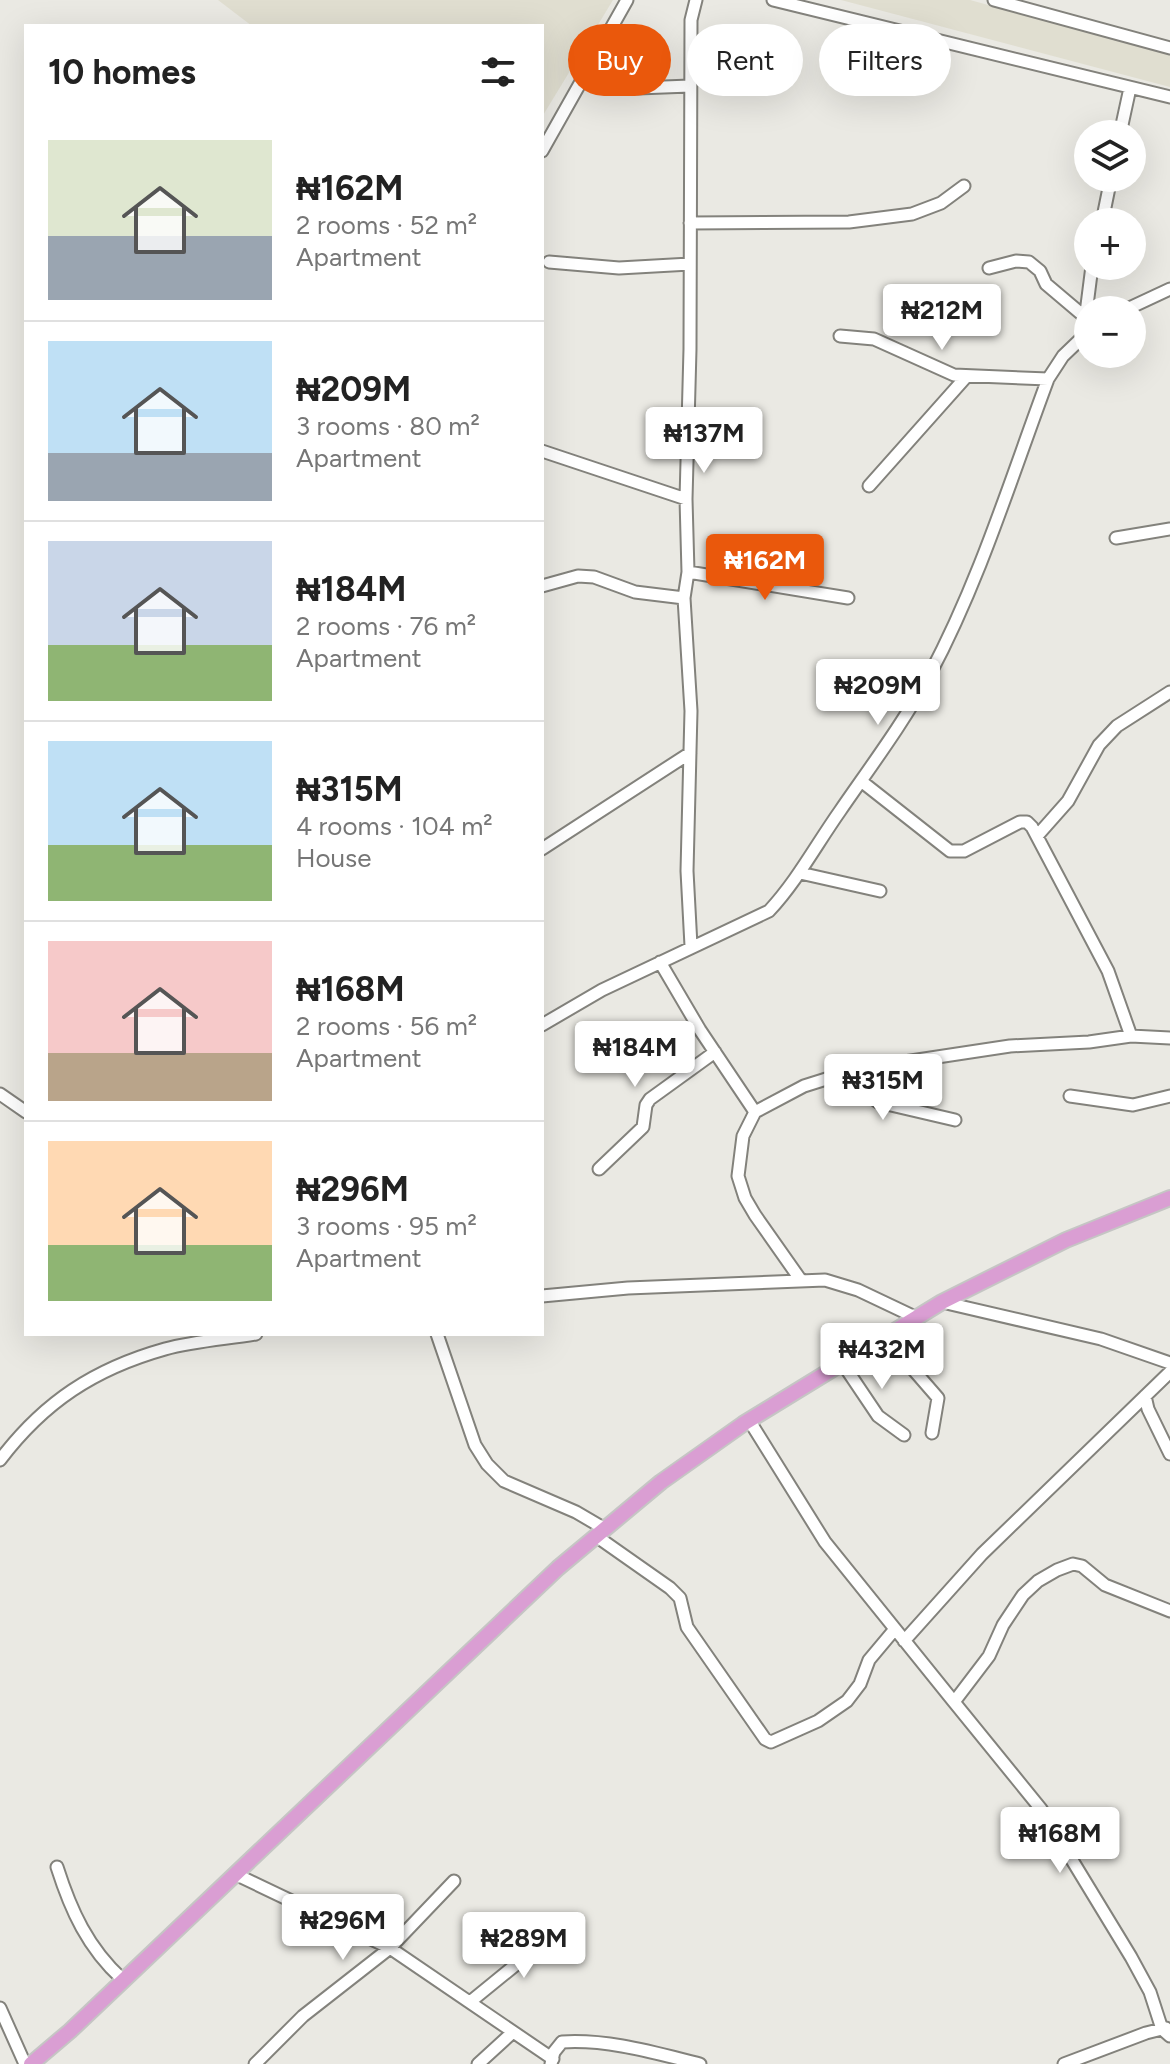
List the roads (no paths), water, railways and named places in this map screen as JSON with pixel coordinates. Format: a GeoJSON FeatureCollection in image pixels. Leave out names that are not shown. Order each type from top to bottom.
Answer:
{"type":"FeatureCollection","features":[{"type":"Feature","properties":{"kind":"main road"},"geometry":{"type":"LineString","coordinates":[[28,2064],[70,2031],[546,1579],[661,1482],[749,1420],[942,1302],[1066,1240],[1170,1198]]}},
{"type":"Feature","properties":{"kind":"street"},"geometry":{"type":"LineString","coordinates":[[544,147],[627,0]]}},
{"type":"Feature","properties":{"kind":"street"},"geometry":{"type":"LineString","coordinates":[[691,24],[696,0]]}},
{"type":"Feature","properties":{"kind":"street"},"geometry":{"type":"LineString","coordinates":[[773,0],[1170,97]]}},
{"type":"Feature","properties":{"kind":"street"},"geometry":{"type":"LineString","coordinates":[[994,0],[1170,48]]}},
{"type":"Feature","properties":{"kind":"street"},"geometry":{"type":"LineString","coordinates":[[1123,120],[1130,88]]}},
{"type":"Feature","properties":{"kind":"street"},"geometry":{"type":"LineString","coordinates":[[690,96],[688,572],[684,598],[691,711],[687,871],[691,946]]}},
{"type":"Feature","properties":{"kind":"street"},"geometry":{"type":"LineString","coordinates":[[690,223],[849,222],[897,216],[926,210],[964,186]]}},
{"type":"Feature","properties":{"kind":"street"},"geometry":{"type":"LineString","coordinates":[[989,268],[1016,261],[1029,262],[1040,271],[1046,284],[1074,308]]}},
{"type":"Feature","properties":{"kind":"street"},"geometry":{"type":"LineString","coordinates":[[549,262],[619,268],[690,264]]}},
{"type":"Feature","properties":{"kind":"street"},"geometry":{"type":"LineString","coordinates":[[1146,300],[1170,289]]}},
{"type":"Feature","properties":{"kind":"street"},"geometry":{"type":"LineString","coordinates":[[840,336],[874,339],[933,367],[966,377],[1048,379]]}},
{"type":"Feature","properties":{"kind":"street"},"geometry":{"type":"LineString","coordinates":[[544,1024],[602,990],[691,946],[744,925],[769,911],[789,890],[885,748],[930,674],[990,544],[1048,379],[1074,345]]}},
{"type":"Feature","properties":{"kind":"street"},"geometry":{"type":"LineString","coordinates":[[869,486],[966,377]]}},
{"type":"Feature","properties":{"kind":"street"},"geometry":{"type":"LineString","coordinates":[[544,452],[686,499]]}},
{"type":"Feature","properties":{"kind":"street"},"geometry":{"type":"LineString","coordinates":[[1116,538],[1170,529]]}},
{"type":"Feature","properties":{"kind":"street"},"geometry":{"type":"LineString","coordinates":[[688,572],[848,598]]}},
{"type":"Feature","properties":{"kind":"street"},"geometry":{"type":"LineString","coordinates":[[544,585],[578,576],[594,577],[635,592],[684,598]]}},
{"type":"Feature","properties":{"kind":"street"},"geometry":{"type":"LineString","coordinates":[[1037,836],[1068,801],[1099,745],[1117,726],[1170,692]]}},
{"type":"Feature","properties":{"kind":"street"},"geometry":{"type":"LineString","coordinates":[[544,848],[690,753]]}},
{"type":"Feature","properties":{"kind":"street"},"geometry":{"type":"LineString","coordinates":[[861,781],[950,851],[964,851],[1020,822],[1027,822],[1108,971],[1131,1036]]}},
{"type":"Feature","properties":{"kind":"street"},"geometry":{"type":"LineString","coordinates":[[800,873],[880,891]]}},
{"type":"Feature","properties":{"kind":"street"},"geometry":{"type":"LineString","coordinates":[[660,962],[755,1112]]}},
{"type":"Feature","properties":{"kind":"street"},"geometry":{"type":"LineString","coordinates":[[800,1279],[755,1215],[738,1176],[743,1136],[755,1112],[804,1086],[858,1069],[1010,1046],[1089,1042],[1131,1036],[1170,1038]]}},
{"type":"Feature","properties":{"kind":"street"},"geometry":{"type":"LineString","coordinates":[[599,1169],[643,1127],[650,1099],[715,1052]]}},
{"type":"Feature","properties":{"kind":"street"},"geometry":{"type":"LineString","coordinates":[[858,1069],[865,1092],[878,1102],[955,1120]]}},
{"type":"Feature","properties":{"kind":"street"},"geometry":{"type":"LineString","coordinates":[[0,1094],[24,1111]]}},
{"type":"Feature","properties":{"kind":"street"},"geometry":{"type":"LineString","coordinates":[[1070,1096],[1133,1105],[1170,1096]]}},
{"type":"Feature","properties":{"kind":"street"},"geometry":{"type":"LineString","coordinates":[[544,1296],[628,1288],[825,1280],[858,1290],[917,1318]]}},
{"type":"Feature","properties":{"kind":"street"},"geometry":{"type":"LineString","coordinates":[[942,1302],[1101,1339],[1170,1363]]}},
{"type":"Feature","properties":{"kind":"street"},"geometry":{"type":"LineString","coordinates":[[0,1460],[37,1416],[68,1391],[165,1349],[205,1338],[230,1336]]}},
{"type":"Feature","properties":{"kind":"street"},"geometry":{"type":"LineString","coordinates":[[438,1336],[475,1445],[487,1464],[504,1481],[576,1512],[680,1598],[687,1627],[765,1739],[771,1742],[818,1721],[847,1701],[864,1676],[869,1660],[895,1629]]}},
{"type":"Feature","properties":{"kind":"street"},"geometry":{"type":"LineString","coordinates":[[885,1337],[938,1398],[932,1433]]}},
{"type":"Feature","properties":{"kind":"street"},"geometry":{"type":"LineString","coordinates":[[843,1364],[878,1416],[904,1435]]}},
{"type":"Feature","properties":{"kind":"street"},"geometry":{"type":"LineString","coordinates":[[904,1641],[982,1554],[1170,1372]]}},
{"type":"Feature","properties":{"kind":"street"},"geometry":{"type":"LineString","coordinates":[[1145,1396],[1170,1454]]}},
{"type":"Feature","properties":{"kind":"street"},"geometry":{"type":"LineString","coordinates":[[749,1420],[825,1542],[1041,1809],[1150,1992],[1167,2031],[1064,2064]]}},
{"type":"Feature","properties":{"kind":"street"},"geometry":{"type":"LineString","coordinates":[[954,1702],[989,1656],[1003,1625],[1023,1595],[1057,1570],[1073,1564],[1082,1566],[1105,1585],[1170,1611]]}},
{"type":"Feature","properties":{"kind":"street"},"geometry":{"type":"LineString","coordinates":[[57,1867],[81,1930],[102,1961],[122,1979]]}},
{"type":"Feature","properties":{"kind":"street"},"geometry":{"type":"LineString","coordinates":[[235,1874],[390,1948],[552,2061],[562,2042],[586,2040],[631,2047],[700,2064]]}},
{"type":"Feature","properties":{"kind":"street"},"geometry":{"type":"LineString","coordinates":[[255,2064],[303,2016],[390,1948],[454,1881]]}},
{"type":"Feature","properties":{"kind":"street"},"geometry":{"type":"LineString","coordinates":[[470,2002],[556,1932]]}},
{"type":"Feature","properties":{"kind":"street"},"geometry":{"type":"LineString","coordinates":[[0,2008],[28,2064]]}},
{"type":"Feature","properties":{"kind":"street"},"geometry":{"type":"LineString","coordinates":[[478,2064],[512,2033]]}}]}
